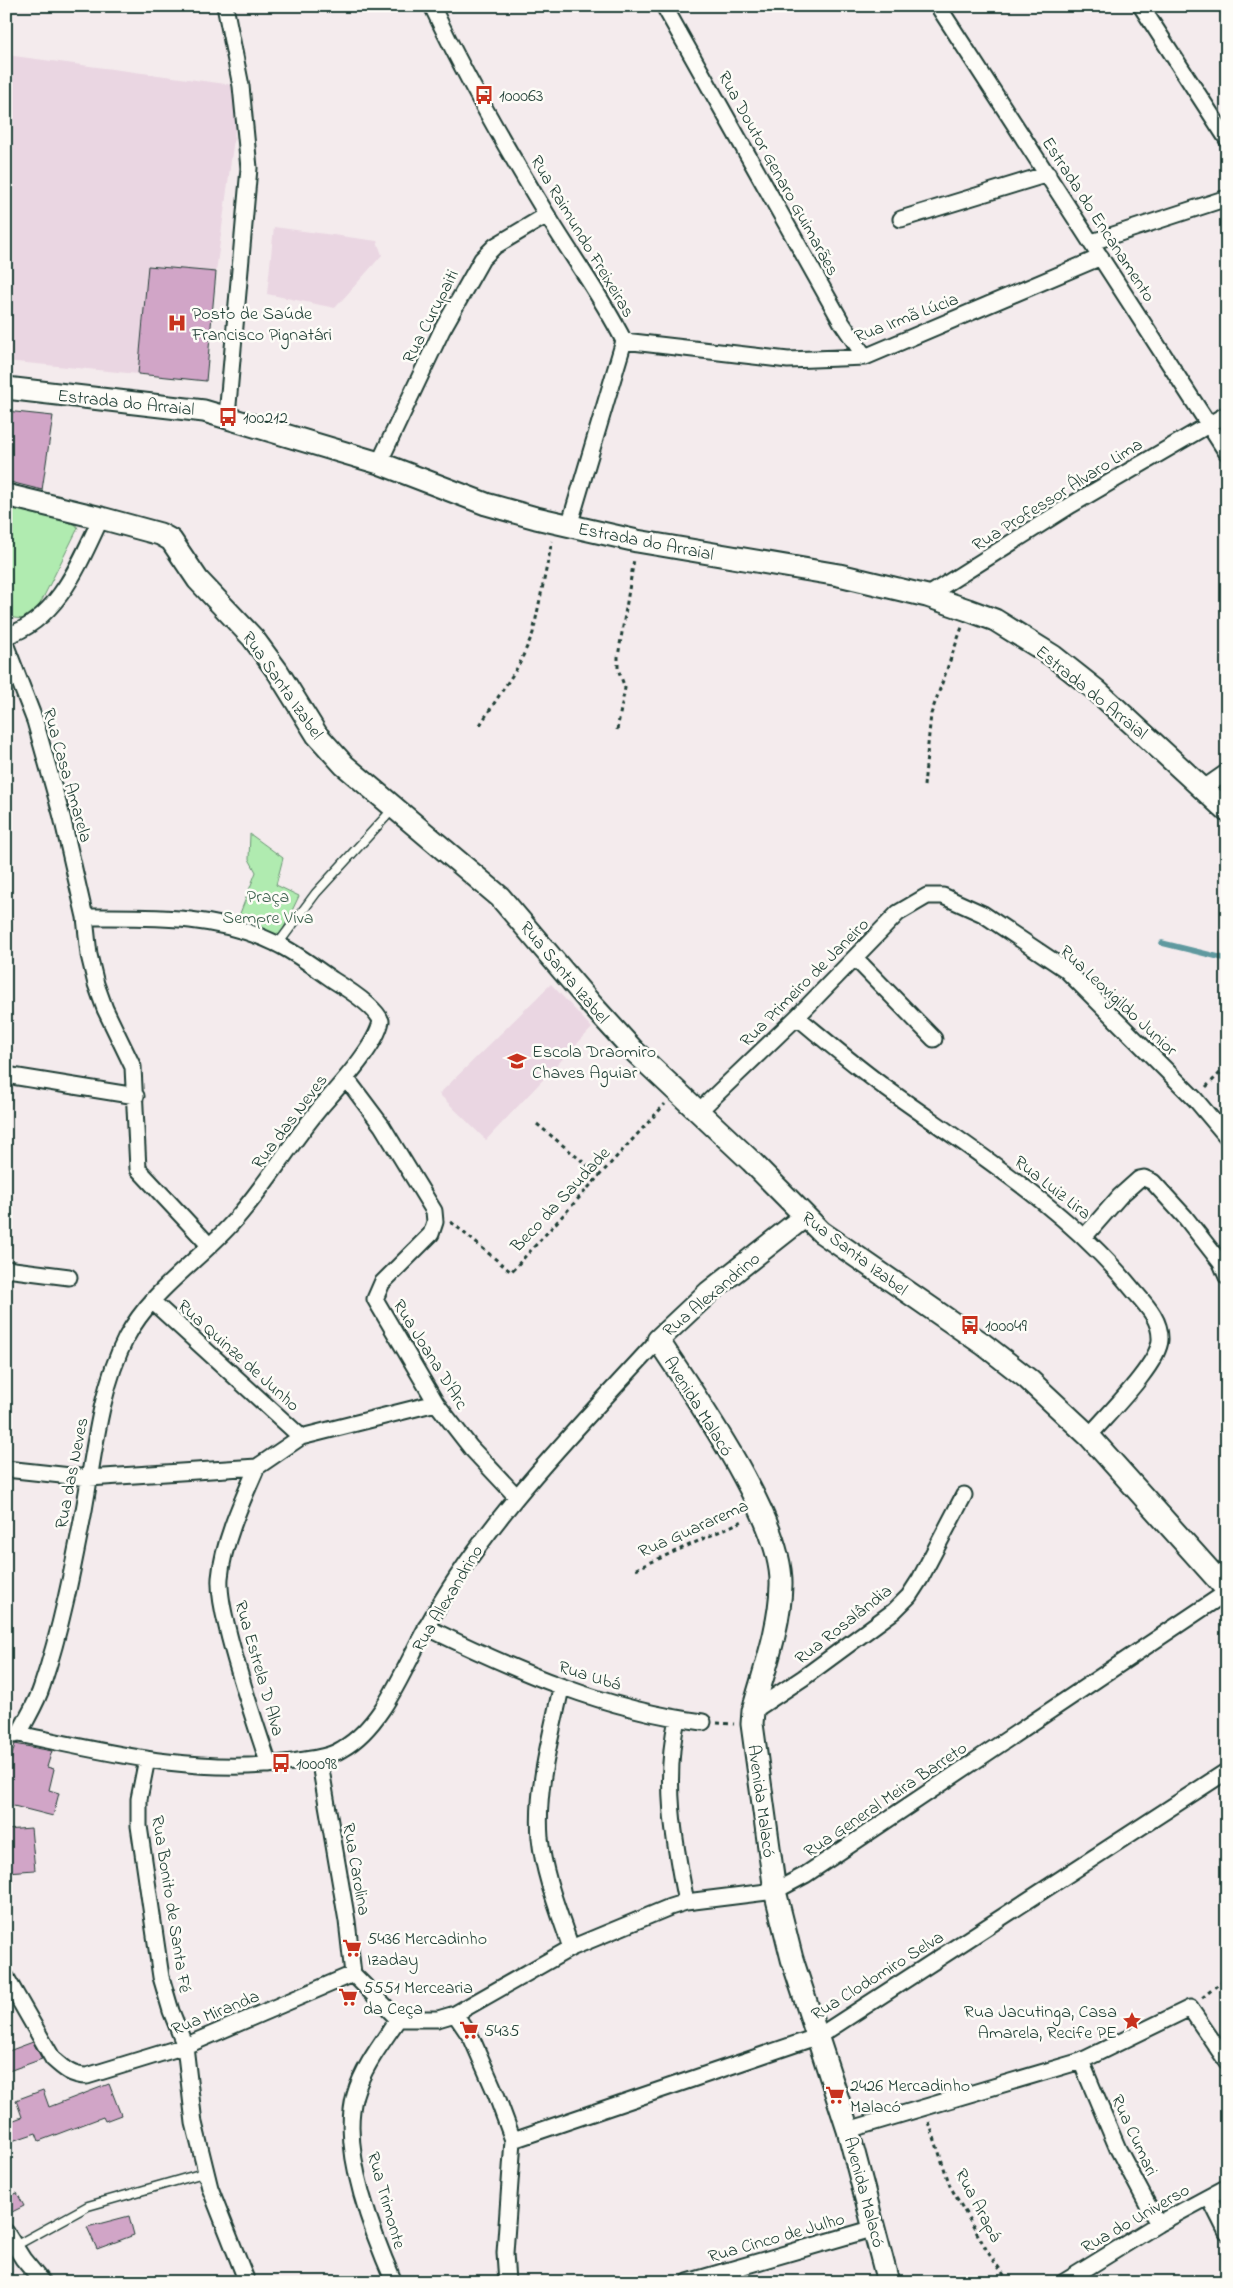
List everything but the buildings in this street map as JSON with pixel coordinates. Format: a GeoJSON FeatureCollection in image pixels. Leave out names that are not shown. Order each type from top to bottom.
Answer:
{"type":"FeatureCollection","features":[{"type":"Feature","properties":{"kind":"street"},"geometry":{"type":"LineString","coordinates":[[225,6],[241,86],[249,168],[228,416]]}},
{"type":"Feature","properties":{"kind":"street","name":"Rua Raimundo Freixeiras"},"geometry":{"type":"LineString","coordinates":[[432,6],[464,68],[547,215],[610,313],[624,341],[562,524]]}},
{"type":"Feature","properties":{"kind":"street","name":"Rua Doutor Genaro Guimarães"},"geometry":{"type":"LineString","coordinates":[[664,6],[842,323],[865,357]]}},
{"type":"Feature","properties":{"kind":"street","name":"Estrada do Encanamento"},"geometry":{"type":"LineString","coordinates":[[938,6],[1227,453]]}},
{"type":"Feature","properties":{"kind":"street"},"geometry":{"type":"LineString","coordinates":[[1141,6],[1227,139]]}},
{"type":"Feature","properties":{"kind":"street"},"geometry":{"type":"LineString","coordinates":[[901,219],[1048,174]]}},
{"type":"Feature","properties":{"kind":"street"},"geometry":{"type":"LineString","coordinates":[[1092,242],[1227,198]]}},
{"type":"Feature","properties":{"kind":"street","name":"Rua Curupaiti"},"geometry":{"type":"LineString","coordinates":[[379,462],[442,330],[482,259],[495,246],[547,215]]}},
{"type":"Feature","properties":{"kind":"street","name":"Rua Irmã Lúcia"},"geometry":{"type":"LineString","coordinates":[[624,341],[788,360],[865,357],[1101,257]]}},
{"type":"Feature","properties":{"kind":"street","name":"Estrada do Arraial"},"geometry":{"type":"LineString","coordinates":[[6,388],[204,411],[228,416],[379,462],[486,504],[562,524],[636,541],[839,575],[927,596],[968,610],[995,620],[1053,656],[1096,690],[1227,811]]}},
{"type":"Feature","properties":{"kind":"street","name":"Rua Professor Álvaro Lima"},"geometry":{"type":"LineString","coordinates":[[927,596],[1071,505],[1227,414]]}},
{"type":"Feature","properties":{"kind":"street","name":"Rua Santa Izabel"},"geometry":{"type":"LineString","coordinates":[[6,495],[160,534],[171,540],[198,580],[264,652],[317,735],[344,765],[500,897],[634,1051],[699,1111],[821,1232],[983,1344],[1028,1379],[1089,1436],[1227,1591]]}},
{"type":"Feature","properties":{"kind":"street"},"geometry":{"type":"LineString","coordinates":[[6,636],[26,627],[58,597],[75,572],[101,518]]}},
{"type":"Feature","properties":{"kind":"street","name":"Rua Casa Amarela"},"geometry":{"type":"LineString","coordinates":[[6,646],[35,722],[62,817],[85,917],[89,955],[96,984],[105,1009],[134,1068],[136,1096]]}},
{"type":"Feature","properties":{"kind":"street"},"geometry":{"type":"LineString","coordinates":[[1204,788],[1227,772]]}},
{"type":"Feature","properties":{"kind":"street","name":"Rua Primeiro de Janeiro"},"geometry":{"type":"LineString","coordinates":[[699,1111],[797,1017],[898,913],[913,902],[927,896],[943,896]]}},
{"type":"Feature","properties":{"kind":"street","name":"Rua Leovigildo Junior"},"geometry":{"type":"LineString","coordinates":[[943,896],[983,914],[1065,969],[1195,1099],[1227,1137]]}},
{"type":"Feature","properties":{"kind":"street"},"geometry":{"type":"LineString","coordinates":[[85,917],[161,917],[210,922],[234,927],[278,944]]}},
{"type":"Feature","properties":{"kind":"street","name":"Rua das Neves"},"geometry":{"type":"LineString","coordinates":[[12,1735],[42,1688],[56,1641],[89,1478],[94,1441],[111,1378],[126,1338],[152,1301],[233,1222],[264,1185],[311,1118],[346,1078],[378,1031],[381,1021],[376,1012],[339,984],[278,944]]}},
{"type":"Feature","properties":{"kind":"street"},"geometry":{"type":"LineString","coordinates":[[855,958],[934,1039]]}},
{"type":"Feature","properties":{"kind":"street","name":"Rua Luiz Lira"},"geometry":{"type":"LineString","coordinates":[[797,1017],[880,1084],[989,1161],[1085,1236],[1109,1260],[1150,1310],[1159,1326],[1160,1339],[1153,1361],[1089,1436]]}},
{"type":"Feature","properties":{"kind":"street"},"geometry":{"type":"LineString","coordinates":[[6,1075],[136,1096],[138,1169],[209,1245]]}},
{"type":"Feature","properties":{"kind":"street"},"geometry":{"type":"LineString","coordinates":[[346,1078],[382,1126],[432,1207]]}},
{"type":"Feature","properties":{"kind":"street"},"geometry":{"type":"LineString","coordinates":[[1085,1236],[1131,1186],[1139,1179],[1144,1178],[1153,1182],[1185,1217],[1221,1263],[1227,1277]]}},
{"type":"Feature","properties":{"kind":"street","name":"Rua Joana D'Arc"},"geometry":{"type":"LineString","coordinates":[[432,1207],[435,1222],[432,1234],[382,1283],[376,1299],[436,1403],[471,1448],[516,1496]]}},
{"type":"Feature","properties":{"kind":"street","name":"Rua Alexandrino"},"geometry":{"type":"LineString","coordinates":[[12,1735],[147,1759],[207,1766],[269,1765],[318,1758],[340,1750],[366,1730],[394,1689],[426,1627],[482,1540],[516,1496],[658,1340],[709,1292],[804,1216]]}},
{"type":"Feature","properties":{"kind":"street"},"geometry":{"type":"LineString","coordinates":[[6,1268],[69,1277]]}},
{"type":"Feature","properties":{"kind":"street","name":"Rua Quinze de Junho"},"geometry":{"type":"LineString","coordinates":[[152,1301],[301,1437]]}},
{"type":"Feature","properties":{"kind":"street","name":"Avenida Malacó"},"geometry":{"type":"LineString","coordinates":[[658,1340],[725,1445],[762,1512],[778,1551],[781,1584],[778,1621],[752,1718],[775,1891],[792,1959],[819,2036],[848,2130],[888,2282]]}},
{"type":"Feature","properties":{"kind":"street"},"geometry":{"type":"LineString","coordinates":[[6,1470],[89,1478],[258,1467],[301,1437],[436,1403]]}},
{"type":"Feature","properties":{"kind":"street","name":"Rua Estrela D Alva"},"geometry":{"type":"LineString","coordinates":[[258,1467],[245,1495],[224,1557],[220,1579],[222,1604],[233,1654],[269,1765]]}},
{"type":"Feature","properties":{"kind":"street","name":"Rua Rosalândia"},"geometry":{"type":"LineString","coordinates":[[752,1718],[894,1611],[909,1596],[920,1579],[964,1495]]}},
{"type":"Feature","properties":{"kind":"street","name":"Rua General Meira Barreto"},"geometry":{"type":"LineString","coordinates":[[455,2014],[571,1948],[686,1902],[775,1891],[805,1875],[892,1814],[1227,1591]]}},
{"type":"Feature","properties":{"kind":"street","name":"Rua Ubá"},"geometry":{"type":"LineString","coordinates":[[426,1627],[486,1656],[561,1688],[677,1719],[703,1722]]}},
{"type":"Feature","properties":{"kind":"street"},"geometry":{"type":"LineString","coordinates":[[561,1688],[542,1785],[540,1838],[548,1879],[571,1948]]}},
{"type":"Feature","properties":{"kind":"street"},"geometry":{"type":"LineString","coordinates":[[677,1719],[671,1776],[672,1830],[686,1902]]}},
{"type":"Feature","properties":{"kind":"street","name":"Rua Carolina"},"geometry":{"type":"LineString","coordinates":[[318,1758],[347,1921],[353,1974]]}},
{"type":"Feature","properties":{"kind":"street","name":"Rua Bonito de Santa Fé"},"geometry":{"type":"LineString","coordinates":[[147,1759],[139,1799],[138,1826],[160,1977],[185,2046],[194,2123],[206,2172],[227,2234],[247,2282]]}},
{"type":"Feature","properties":{"kind":"street","name":"Rua Clodomiro Selva"},"geometry":{"type":"LineString","coordinates":[[513,2140],[819,2036],[1227,1771]]}},
{"type":"Feature","properties":{"kind":"street"},"geometry":{"type":"LineString","coordinates":[[353,1974],[398,2019],[438,2019],[455,2014],[472,2040],[496,2094],[513,2140],[505,2253],[508,2282]]}},
{"type":"Feature","properties":{"kind":"street","name":"Rua Miranda"},"geometry":{"type":"LineString","coordinates":[[6,1977],[53,2059],[64,2070],[76,2076],[87,2076],[185,2046],[353,1974]]}},
{"type":"Feature","properties":{"kind":"street"},"geometry":{"type":"LineString","coordinates":[[848,2130],[1081,2062],[1190,2008],[1227,2062]]}},
{"type":"Feature","properties":{"kind":"street","name":"Rua Trimonte"},"geometry":{"type":"LineString","coordinates":[[394,2282],[382,2255],[359,2181],[350,2137],[355,2094],[369,2062],[398,2019]]}},
{"type":"Feature","properties":{"kind":"street","name":"Rua Cumari"},"geometry":{"type":"LineString","coordinates":[[1081,2062],[1118,2149],[1158,2224]]}},
{"type":"Feature","properties":{"kind":"street","name":"Rua do Universo"},"geometry":{"type":"LineString","coordinates":[[1064,2282],[1079,2278],[1158,2224],[1227,2187]]}},
{"type":"Feature","properties":{"kind":"street"},"geometry":{"type":"LineString","coordinates":[[1209,2197],[1227,2233]]}},
{"type":"Feature","properties":{"kind":"street","name":"Rua Cinco de Julho"},"geometry":{"type":"LineString","coordinates":[[688,2282],[875,2228]]}},
{"type":"Feature","properties":{"kind":"street"},"geometry":{"type":"LineString","coordinates":[[6,2232],[42,2282]]}},
{"type":"Feature","properties":{"kind":"lane"},"geometry":{"type":"LineString","coordinates":[[278,944],[316,893],[395,807]]}},
{"type":"Feature","properties":{"kind":"lane"},"geometry":{"type":"LineString","coordinates":[[15,2246],[88,2206],[206,2172]]}},
{"type":"Feature","properties":{"kind":"path"},"geometry":{"type":"LineString","coordinates":[[480,725],[519,665],[533,633],[562,524]]}},
{"type":"Feature","properties":{"kind":"path"},"geometry":{"type":"LineString","coordinates":[[617,730],[625,688],[618,669],[618,657],[636,541]]}},
{"type":"Feature","properties":{"kind":"path"},"geometry":{"type":"LineString","coordinates":[[924,786],[931,714],[968,610]]}},
{"type":"Feature","properties":{"kind":"path"},"geometry":{"type":"LineString","coordinates":[[1195,1099],[1227,1066]]}},
{"type":"Feature","properties":{"kind":"path","name":"Beco da Saudade"},"geometry":{"type":"LineString","coordinates":[[432,1207],[511,1272],[678,1091]]}},
{"type":"Feature","properties":{"kind":"path"},"geometry":{"type":"LineString","coordinates":[[537,1124],[600,1176]]}},
{"type":"Feature","properties":{"kind":"path","name":"Rua Guararema"},"geometry":{"type":"LineString","coordinates":[[636,1569],[762,1512]]}},
{"type":"Feature","properties":{"kind":"path"},"geometry":{"type":"LineString","coordinates":[[703,1722],[752,1718]]}},
{"type":"Feature","properties":{"kind":"path"},"geometry":{"type":"LineString","coordinates":[[1190,2008],[1227,1977]]}},
{"type":"Feature","properties":{"kind":"path","name":"Rua Arapá"},"geometry":{"type":"LineString","coordinates":[[925,2107],[950,2186],[990,2254],[1009,2282]]}},
{"type":"Feature","properties":{"kind":"shaded area"},"geometry":{"type":"Polygon","coordinates":[[[6,55],[241,86],[216,272],[149,266],[138,374],[6,361],[6,55]]]}},
{"type":"Feature","properties":{"kind":"shaded area"},"geometry":{"type":"Polygon","coordinates":[[[274,227],[377,241],[382,255],[335,308],[267,294],[274,227]]]}},
{"type":"Feature","properties":{"kind":"shaded area","name":"Escola Draomiro Chaves Aguiar"},"geometry":{"type":"Polygon","coordinates":[[[551,984],[592,1028],[486,1140],[439,1094],[551,984]]]}},
{"type":"Feature","properties":{"kind":"green space"},"geometry":{"type":"Polygon","coordinates":[[[6,504],[72,520],[78,528],[38,608],[24,619],[14,618],[6,614],[6,504]]]}},
{"type":"Feature","properties":{"kind":"green space","name":"Praça Sempre Viva"},"geometry":{"type":"Polygon","coordinates":[[[250,834],[283,858],[276,885],[299,896],[279,938],[239,916],[256,872],[249,859],[250,834]]]}},
{"type":"Feature","properties":{"kind":"waterway"},"geometry":{"type":"LineString","coordinates":[[1162,943],[1227,959]]}},
{"type":"Feature","properties":{"kind":"place","name":"100063"},"geometry":{"type":"Point","coordinates":[484,95]}},
{"type":"Feature","properties":{"kind":"place","name":"Posto de Saúde Francisco Pignatári"},"geometry":{"type":"Point","coordinates":[177,323]}},
{"type":"Feature","properties":{"kind":"place","name":"100212"},"geometry":{"type":"Point","coordinates":[228,417]}},
{"type":"Feature","properties":{"kind":"place","name":"Escola Draomiro Chaves Aguiar"},"geometry":{"type":"Point","coordinates":[517,1061]}},
{"type":"Feature","properties":{"kind":"place","name":"100049"},"geometry":{"type":"Point","coordinates":[970,1325]}},
{"type":"Feature","properties":{"kind":"place","name":"100098"},"geometry":{"type":"Point","coordinates":[281,1763]}},
{"type":"Feature","properties":{"kind":"place","name":"5436 Mercadinho Izaday"},"geometry":{"type":"Point","coordinates":[352,1948]}},
{"type":"Feature","properties":{"kind":"place","name":"5551 Mercearia da Ceça"},"geometry":{"type":"Point","coordinates":[348,1997]}},
{"type":"Feature","properties":{"kind":"place","name":"Rua Jacutinga, Casa Amarela, Recife PE"},"geometry":{"type":"Point","coordinates":[1132,2021]}},
{"type":"Feature","properties":{"kind":"place","name":"5435"},"geometry":{"type":"Point","coordinates":[469,2030]}},
{"type":"Feature","properties":{"kind":"place","name":"2426 Mercadinho Malacó"},"geometry":{"type":"Point","coordinates":[835,2095]}}]}
